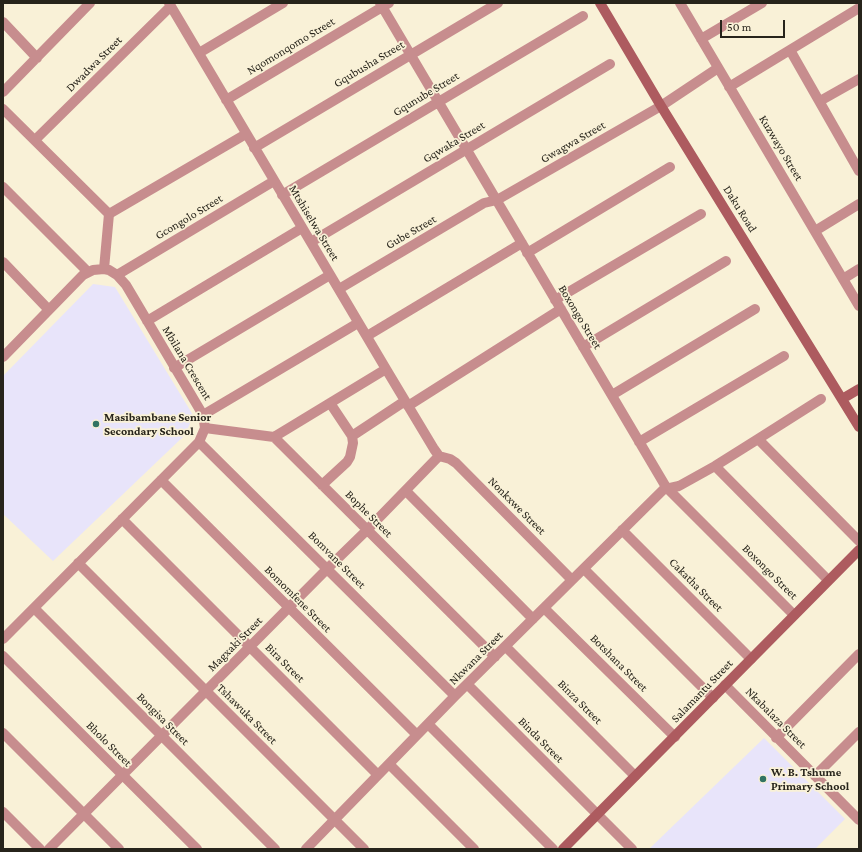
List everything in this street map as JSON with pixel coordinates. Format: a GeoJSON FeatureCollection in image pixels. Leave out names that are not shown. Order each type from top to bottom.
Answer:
{"type":"FeatureCollection","features":[{"type":"Feature","properties":{"kind":"main road","name":"Daku Road"},"geometry":{"type":"LineString","coordinates":[[600,3],[661,106],[859,427]]}},
{"type":"Feature","properties":{"kind":"main road"},"geometry":{"type":"LineString","coordinates":[[842,399],[859,388]]}},
{"type":"Feature","properties":{"kind":"main road","name":"Salamantu Street"},"geometry":{"type":"LineString","coordinates":[[563,849],[859,550]]}},
{"type":"Feature","properties":{"kind":"street"},"geometry":{"type":"LineString","coordinates":[[3,92],[90,3]]}},
{"type":"Feature","properties":{"kind":"street"},"geometry":{"type":"LineString","coordinates":[[198,53],[283,3]]}},
{"type":"Feature","properties":{"kind":"street","name":"Gqubusha Street"},"geometry":{"type":"LineString","coordinates":[[254,148],[498,3]]}},
{"type":"Feature","properties":{"kind":"street","name":"Kuzwayo Street"},"geometry":{"type":"LineString","coordinates":[[680,3],[859,306]]}},
{"type":"Feature","properties":{"kind":"street"},"geometry":{"type":"LineString","coordinates":[[701,38],[762,3]]}},
{"type":"Feature","properties":{"kind":"street","name":"Boxongo Street"},"geometry":{"type":"LineString","coordinates":[[384,4],[410,55],[666,487],[794,615]]}},
{"type":"Feature","properties":{"kind":"street","name":"Nqomonqomo Street"},"geometry":{"type":"LineString","coordinates":[[226,100],[384,4]]}},
{"type":"Feature","properties":{"kind":"street","name":"Mtshiselwa Street"},"geometry":{"type":"LineString","coordinates":[[170,5],[358,323],[439,456]]}},
{"type":"Feature","properties":{"kind":"street","name":"Dwadwa Street"},"geometry":{"type":"LineString","coordinates":[[35,140],[170,5]]}},
{"type":"Feature","properties":{"kind":"street"},"geometry":{"type":"LineString","coordinates":[[729,87],[859,8]]}},
{"type":"Feature","properties":{"kind":"street","name":"Gqunube Street"},"geometry":{"type":"LineString","coordinates":[[282,195],[583,16]]}},
{"type":"Feature","properties":{"kind":"street"},"geometry":{"type":"LineString","coordinates":[[3,22],[37,58]]}},
{"type":"Feature","properties":{"kind":"street"},"geometry":{"type":"LineString","coordinates":[[790,50],[859,171]]}},
{"type":"Feature","properties":{"kind":"street","name":"Gqwaka Street"},"geometry":{"type":"LineString","coordinates":[[310,242],[610,64]]}},
{"type":"Feature","properties":{"kind":"street","name":"Gwagwa Street"},"geometry":{"type":"LineString","coordinates":[[497,200],[661,106],[718,68]]}},
{"type":"Feature","properties":{"kind":"street"},"geometry":{"type":"LineString","coordinates":[[820,101],[859,79]]}},
{"type":"Feature","properties":{"kind":"street"},"geometry":{"type":"LineString","coordinates":[[3,109],[109,214]]}},
{"type":"Feature","properties":{"kind":"street"},"geometry":{"type":"LineString","coordinates":[[109,214],[246,134]]}},
{"type":"Feature","properties":{"kind":"street"},"geometry":{"type":"LineString","coordinates":[[527,253],[670,167]]}},
{"type":"Feature","properties":{"kind":"street","name":"Gcongolo Street"},"geometry":{"type":"LineString","coordinates":[[117,275],[274,181]]}},
{"type":"Feature","properties":{"kind":"street"},"geometry":{"type":"LineString","coordinates":[[3,187],[88,272]]}},
{"type":"Feature","properties":{"kind":"street","name":"Gube Street"},"geometry":{"type":"LineString","coordinates":[[338,289],[484,203],[497,200]]}},
{"type":"Feature","properties":{"kind":"street"},"geometry":{"type":"LineString","coordinates":[[815,231],[859,204]]}},
{"type":"Feature","properties":{"kind":"street"},"geometry":{"type":"LineString","coordinates":[[5,350],[49,310],[79,279],[88,272],[104,269],[109,214]]}},
{"type":"Feature","properties":{"kind":"street"},"geometry":{"type":"LineString","coordinates":[[555,300],[701,214]]}},
{"type":"Feature","properties":{"kind":"street"},"geometry":{"type":"LineString","coordinates":[[147,321],[302,228]]}},
{"type":"Feature","properties":{"kind":"street"},"geometry":{"type":"LineString","coordinates":[[367,336],[522,243]]}},
{"type":"Feature","properties":{"kind":"street"},"geometry":{"type":"LineString","coordinates":[[583,347],[726,261]]}},
{"type":"Feature","properties":{"kind":"street"},"geometry":{"type":"LineString","coordinates":[[3,262],[49,310]]}},
{"type":"Feature","properties":{"kind":"street","name":"Mbilana Crescent"},"geometry":{"type":"LineString","coordinates":[[104,269],[117,275],[126,285],[203,415],[205,428]]}},
{"type":"Feature","properties":{"kind":"street"},"geometry":{"type":"LineString","coordinates":[[843,279],[859,269]]}},
{"type":"Feature","properties":{"kind":"street"},"geometry":{"type":"LineString","coordinates":[[174,368],[330,275]]}},
{"type":"Feature","properties":{"kind":"street"},"geometry":{"type":"LineString","coordinates":[[352,436],[407,404],[560,309]]}},
{"type":"Feature","properties":{"kind":"street"},"geometry":{"type":"LineString","coordinates":[[612,395],[755,309]]}},
{"type":"Feature","properties":{"kind":"street"},"geometry":{"type":"LineString","coordinates":[[203,415],[358,323]]}},
{"type":"Feature","properties":{"kind":"street"},"geometry":{"type":"LineString","coordinates":[[639,442],[784,356]]}},
{"type":"Feature","properties":{"kind":"street"},"geometry":{"type":"LineString","coordinates":[[3,639],[199,442],[205,428],[274,437],[386,369]]}},
{"type":"Feature","properties":{"kind":"street"},"geometry":{"type":"LineString","coordinates":[[666,487],[670,488],[679,486],[715,466],[821,399]]}},
{"type":"Feature","properties":{"kind":"street"},"geometry":{"type":"LineString","coordinates":[[322,485],[347,462],[350,457],[353,443],[352,436],[330,403]]}},
{"type":"Feature","properties":{"kind":"street","name":"Bophe Street"},"geometry":{"type":"LineString","coordinates":[[274,437],[495,657]]}},
{"type":"Feature","properties":{"kind":"street"},"geometry":{"type":"LineString","coordinates":[[758,439],[859,541]]}},
{"type":"Feature","properties":{"kind":"street","name":"Bomvane Street"},"geometry":{"type":"LineString","coordinates":[[199,442],[328,568],[455,696]]}},
{"type":"Feature","properties":{"kind":"street","name":"Magxaki Street"},"geometry":{"type":"LineString","coordinates":[[49,849],[406,491],[439,456]]}},
{"type":"Feature","properties":{"kind":"street","name":"Nonkxwe Street"},"geometry":{"type":"LineString","coordinates":[[439,456],[450,459],[456,463],[572,580]]}},
{"type":"Feature","properties":{"kind":"street"},"geometry":{"type":"LineString","coordinates":[[715,466],[828,580]]}},
{"type":"Feature","properties":{"kind":"street","name":"Bomomfene Street"},"geometry":{"type":"LineString","coordinates":[[160,480],[417,735]]}},
{"type":"Feature","properties":{"kind":"street","name":"Nkwana Street"},"geometry":{"type":"LineString","coordinates":[[306,849],[455,696],[468,685],[533,618],[666,487]]}},
{"type":"Feature","properties":{"kind":"street"},"geometry":{"type":"LineString","coordinates":[[406,491],[533,618]]}},
{"type":"Feature","properties":{"kind":"street","name":"Bira Street"},"geometry":{"type":"LineString","coordinates":[[122,519],[378,775]]}},
{"type":"Feature","properties":{"kind":"street","name":"Cakatha Street"},"geometry":{"type":"LineString","coordinates":[[622,530],[751,659]]}},
{"type":"Feature","properties":{"kind":"street","name":"Tshawuka Street"},"geometry":{"type":"LineString","coordinates":[[78,563],[364,849]]}},
{"type":"Feature","properties":{"kind":"street"},"geometry":{"type":"LineString","coordinates":[[584,569],[712,698]]}},
{"type":"Feature","properties":{"kind":"street","name":"Bongisa Street"},"geometry":{"type":"LineString","coordinates":[[34,608],[275,849]]}},
{"type":"Feature","properties":{"kind":"street","name":"Botshana Street"},"geometry":{"type":"LineString","coordinates":[[544,608],[675,737]]}},
{"type":"Feature","properties":{"kind":"street","name":"Binza Street"},"geometry":{"type":"LineString","coordinates":[[506,647],[635,776]]}},
{"type":"Feature","properties":{"kind":"street"},"geometry":{"type":"LineString","coordinates":[[776,738],[859,654]]}},
{"type":"Feature","properties":{"kind":"street","name":"Bholo Street"},"geometry":{"type":"LineString","coordinates":[[3,656],[197,849]]}},
{"type":"Feature","properties":{"kind":"street","name":"Binda Street"},"geometry":{"type":"LineString","coordinates":[[468,685],[632,849]]}},
{"type":"Feature","properties":{"kind":"street","name":"Nkabalaza Street"},"geometry":{"type":"LineString","coordinates":[[725,685],[776,738],[857,815]]}},
{"type":"Feature","properties":{"kind":"street"},"geometry":{"type":"LineString","coordinates":[[428,724],[553,849]]}},
{"type":"Feature","properties":{"kind":"street"},"geometry":{"type":"LineString","coordinates":[[815,776],[859,732]]}},
{"type":"Feature","properties":{"kind":"street"},"geometry":{"type":"LineString","coordinates":[[3,733],[120,849]]}},
{"type":"Feature","properties":{"kind":"street"},"geometry":{"type":"LineString","coordinates":[[389,764],[474,849]]}},
{"type":"Feature","properties":{"kind":"street"},"geometry":{"type":"LineString","coordinates":[[3,812],[40,849]]}},
{"type":"Feature","properties":{"kind":"shaded area","name":"Masibambane Senior Secondary School"},"geometry":{"type":"Polygon","coordinates":[[[93,284],[115,287],[193,415],[186,434],[53,561],[3,514],[3,376],[93,284]]]}},
{"type":"Feature","properties":{"kind":"shaded area","name":"W. B. Tshume Primary School"},"geometry":{"type":"Polygon","coordinates":[[[764,738],[845,819],[815,849],[649,849],[764,738]]]}},
{"type":"Feature","properties":{"kind":"place","name":"Masibambane Senior Secondary School"},"geometry":{"type":"Point","coordinates":[96,424]}},
{"type":"Feature","properties":{"kind":"place","name":"W. B. Tshume Primary School"},"geometry":{"type":"Point","coordinates":[763,779]}}]}
